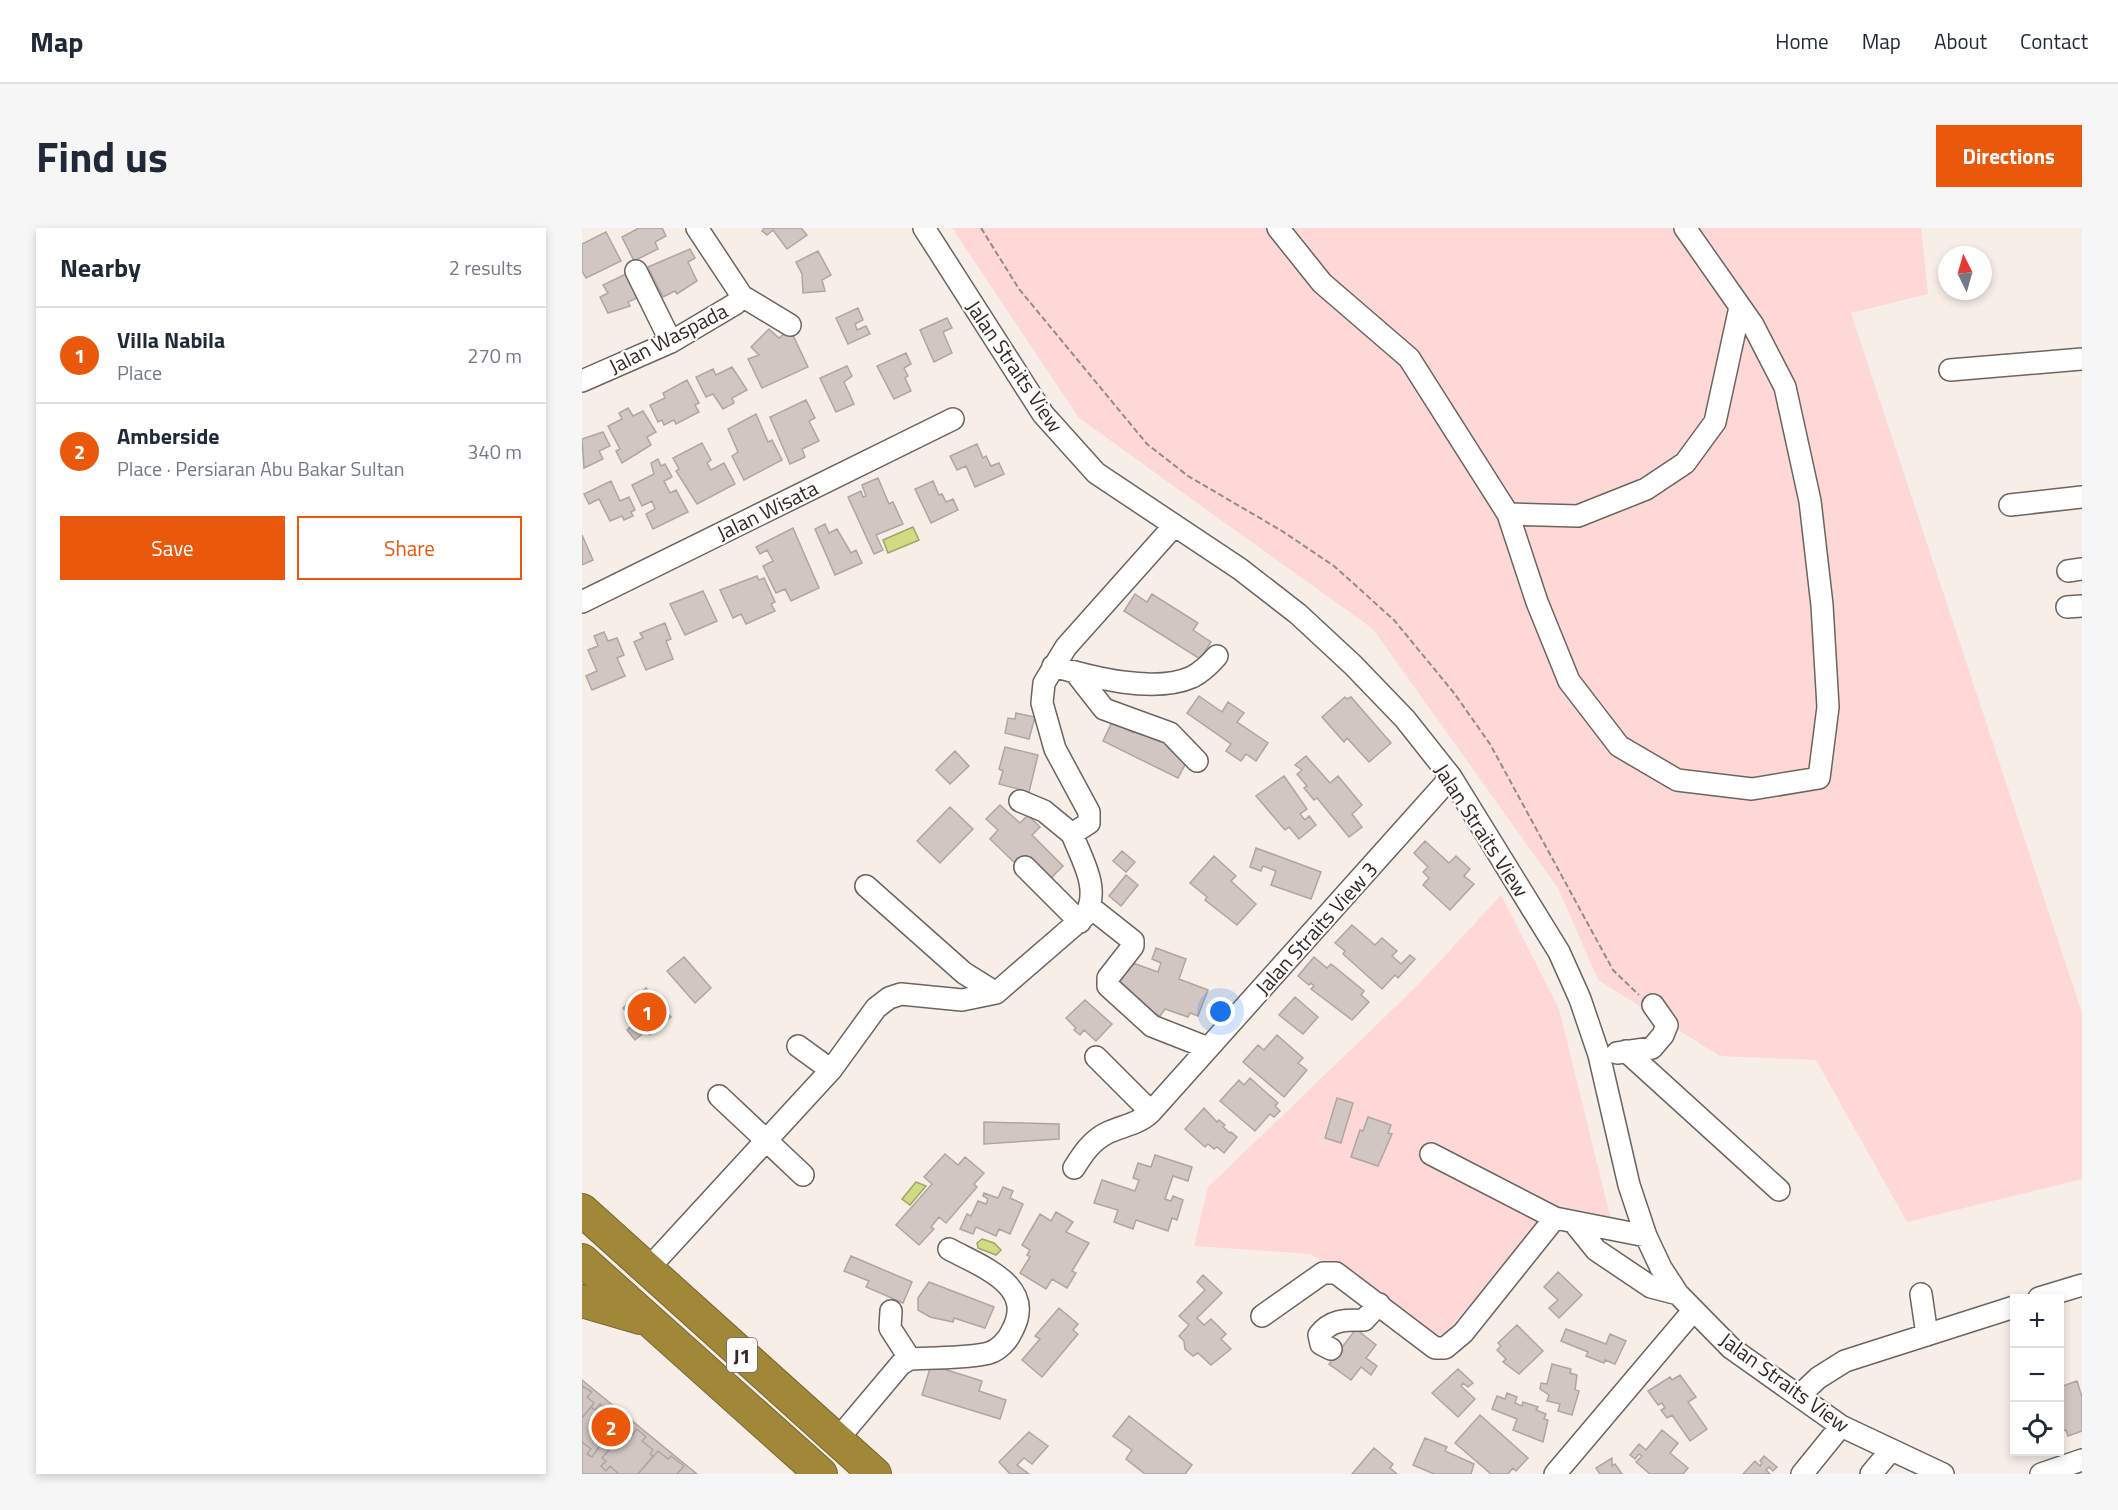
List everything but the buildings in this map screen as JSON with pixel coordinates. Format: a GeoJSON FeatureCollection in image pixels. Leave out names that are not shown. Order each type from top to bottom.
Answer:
{"type":"FeatureCollection","features":[{"type":"Feature","properties":{"kind":"highway","name":"J1"},"geometry":{"type":"LineString","coordinates":[[582,1210],[875,1474]]}},
{"type":"Feature","properties":{"kind":"highway"},"geometry":{"type":"LineString","coordinates":[[582,1235],[617,1242]]}},
{"type":"Feature","properties":{"kind":"highway","name":"J1"},"geometry":{"type":"LineString","coordinates":[[582,1260],[821,1474]]}},
{"type":"Feature","properties":{"kind":"highway"},"geometry":{"type":"LineString","coordinates":[[582,1301],[650,1321]]}},
{"type":"Feature","properties":{"kind":"street","name":"Jalan Waspada"},"geometry":{"type":"LineString","coordinates":[[582,381],[671,342],[735,304],[742,296],[697,228]]}},
{"type":"Feature","properties":{"kind":"street","name":"Jalan Straits View"},"geometry":{"type":"LineString","coordinates":[[924,228],[1043,414],[1096,473],[1173,527],[1240,569],[1298,614],[1353,665],[1405,719],[1450,777],[1559,952],[1580,999],[1599,1056],[1629,1185],[1646,1236],[1661,1268],[1678,1294],[1731,1348],[1841,1426],[1891,1450],[1912,1467],[1943,1474]]}},
{"type":"Feature","properties":{"kind":"street"},"geometry":{"type":"LineString","coordinates":[[1278,228],[1322,283],[1409,358],[1508,514],[1537,602],[1569,681],[1619,746],[1677,780],[1752,789],[1819,778],[1828,707],[1822,605],[1810,501],[1785,387],[1753,325],[1685,228]]}},
{"type":"Feature","properties":{"kind":"street"},"geometry":{"type":"LineString","coordinates":[[636,272],[671,342]]}},
{"type":"Feature","properties":{"kind":"street"},"geometry":{"type":"LineString","coordinates":[[742,296],[790,325]]}},
{"type":"Feature","properties":{"kind":"street"},"geometry":{"type":"LineString","coordinates":[[1508,514],[1578,516],[1646,489],[1685,463],[1715,422],[1740,307]]}},
{"type":"Feature","properties":{"kind":"street"},"geometry":{"type":"LineString","coordinates":[[1950,370],[2082,359]]}},
{"type":"Feature","properties":{"kind":"street","name":"Jalan Wisata"},"geometry":{"type":"LineString","coordinates":[[582,602],[953,419]]}},
{"type":"Feature","properties":{"kind":"street"},"geometry":{"type":"LineString","coordinates":[[2010,505],[2082,497]]}},
{"type":"Feature","properties":{"kind":"street"},"geometry":{"type":"LineString","coordinates":[[1072,834],[1089,823],[1089,812],[1055,749],[1044,717],[1044,683],[1066,647],[1173,527]]}},
{"type":"Feature","properties":{"kind":"street"},"geometry":{"type":"LineString","coordinates":[[1053,666],[1097,679],[1155,683],[1191,677],[1217,656]]}},
{"type":"Feature","properties":{"kind":"street"},"geometry":{"type":"LineString","coordinates":[[1075,672],[1104,709],[1170,733],[1197,761]]}},
{"type":"Feature","properties":{"kind":"street","name":"Jalan Straits View 3"},"geometry":{"type":"LineString","coordinates":[[1074,1168],[1093,1142],[1107,1133],[1143,1120],[1450,777]]}},
{"type":"Feature","properties":{"kind":"street"},"geometry":{"type":"LineString","coordinates":[[647,1270],[831,1070],[876,1008],[889,998],[901,994],[962,1000],[996,993],[1085,914],[1092,884],[1072,834],[1044,811],[1020,801]]}},
{"type":"Feature","properties":{"kind":"street"},"geometry":{"type":"LineString","coordinates":[[1025,867],[1085,914],[1133,941],[1133,946],[1108,978],[1108,986],[1152,1026],[1208,1048]]}},
{"type":"Feature","properties":{"kind":"street"},"geometry":{"type":"LineString","coordinates":[[866,886],[964,973],[996,993]]}},
{"type":"Feature","properties":{"kind":"street"},"geometry":{"type":"LineString","coordinates":[[1599,1056],[1652,1048],[1663,1035],[1667,1025],[1653,1005]]}},
{"type":"Feature","properties":{"kind":"street"},"geometry":{"type":"LineString","coordinates":[[798,1046],[831,1070]]}},
{"type":"Feature","properties":{"kind":"street"},"geometry":{"type":"LineString","coordinates":[[1626,1052],[1779,1190]]}},
{"type":"Feature","properties":{"kind":"street"},"geometry":{"type":"LineString","coordinates":[[1096,1057],[1150,1112]]}},
{"type":"Feature","properties":{"kind":"street"},"geometry":{"type":"LineString","coordinates":[[719,1096],[803,1175]]}},
{"type":"Feature","properties":{"kind":"street"},"geometry":{"type":"LineString","coordinates":[[1431,1154],[1565,1221],[1646,1236]]}},
{"type":"Feature","properties":{"kind":"street"},"geometry":{"type":"LineString","coordinates":[[1565,1221],[1596,1250],[1651,1287],[1678,1294]]}},
{"type":"Feature","properties":{"kind":"street"},"geometry":{"type":"LineString","coordinates":[[1262,1316],[1323,1273],[1336,1273],[1435,1348],[1445,1348],[1468,1327],[1565,1221]]}},
{"type":"Feature","properties":{"kind":"street"},"geometry":{"type":"LineString","coordinates":[[837,1440],[901,1364],[910,1359],[991,1353],[1006,1342],[1014,1328],[1019,1310],[1008,1281],[949,1249]]}},
{"type":"Feature","properties":{"kind":"street"},"geometry":{"type":"LineString","coordinates":[[2054,1294],[2082,1285]]}},
{"type":"Feature","properties":{"kind":"street"},"geometry":{"type":"LineString","coordinates":[[1922,1294],[1927,1335]]}},
{"type":"Feature","properties":{"kind":"street"},"geometry":{"type":"LineString","coordinates":[[1331,1349],[1321,1344],[1319,1335],[1325,1327],[1334,1322],[1364,1320],[1379,1304]]}},
{"type":"Feature","properties":{"kind":"street"},"geometry":{"type":"LineString","coordinates":[[1799,1396],[1818,1378],[1845,1361],[2010,1308]]}},
{"type":"Feature","properties":{"kind":"street"},"geometry":{"type":"LineString","coordinates":[[891,1311],[890,1328],[910,1359]]}},
{"type":"Feature","properties":{"kind":"street"},"geometry":{"type":"LineString","coordinates":[[1555,1474],[1693,1311]]}},
{"type":"Feature","properties":{"kind":"street"},"geometry":{"type":"LineString","coordinates":[[1802,1474],[1841,1426]]}},
{"type":"Feature","properties":{"kind":"street"},"geometry":{"type":"LineString","coordinates":[[1871,1474],[1891,1450]]}},
{"type":"Feature","properties":{"kind":"street"},"geometry":{"type":"LineString","coordinates":[[2041,1474],[2082,1460]]}},
{"type":"Feature","properties":{"kind":"path"},"geometry":{"type":"LineString","coordinates":[[981,228],[1019,289],[1147,444],[1188,476],[1282,531],[1334,566],[1394,620],[1454,693],[1490,744],[1613,970],[1653,1005]]}},
{"type":"Feature","properties":{"kind":"shaded area"},"geometry":{"type":"Polygon","coordinates":[[[952,228],[1921,228],[1928,294],[1851,313],[2082,1013],[2082,1179],[1907,1222],[1816,1060],[1720,1056],[1598,980],[1558,888],[1373,629],[1079,418],[952,228]]]}},
{"type":"Feature","properties":{"kind":"shaded area"},"geometry":{"type":"Polygon","coordinates":[[[913,527],[919,540],[888,553],[883,540],[913,527]]]}},
{"type":"Feature","properties":{"kind":"shaded area"},"geometry":{"type":"Polygon","coordinates":[[[1501,895],[1559,1009],[1612,1224],[1557,1208],[1439,1340],[1311,1254],[1194,1246],[1208,1187],[1416,987],[1501,895]]]}},
{"type":"Feature","properties":{"kind":"shaded area"},"geometry":{"type":"Polygon","coordinates":[[[916,1182],[926,1186],[910,1205],[902,1199],[916,1182]]]}},
{"type":"Feature","properties":{"kind":"shaded area"},"geometry":{"type":"Polygon","coordinates":[[[982,1239],[994,1243],[1001,1250],[996,1255],[978,1248],[977,1243],[982,1239]]]}},
{"type":"Feature","properties":{"kind":"place","name":"Villa Nabila"},"geometry":{"type":"Point","coordinates":[647,1012]}},
{"type":"Feature","properties":{"kind":"place","name":"Amberside"},"geometry":{"type":"Point","coordinates":[611,1427]}}]}
